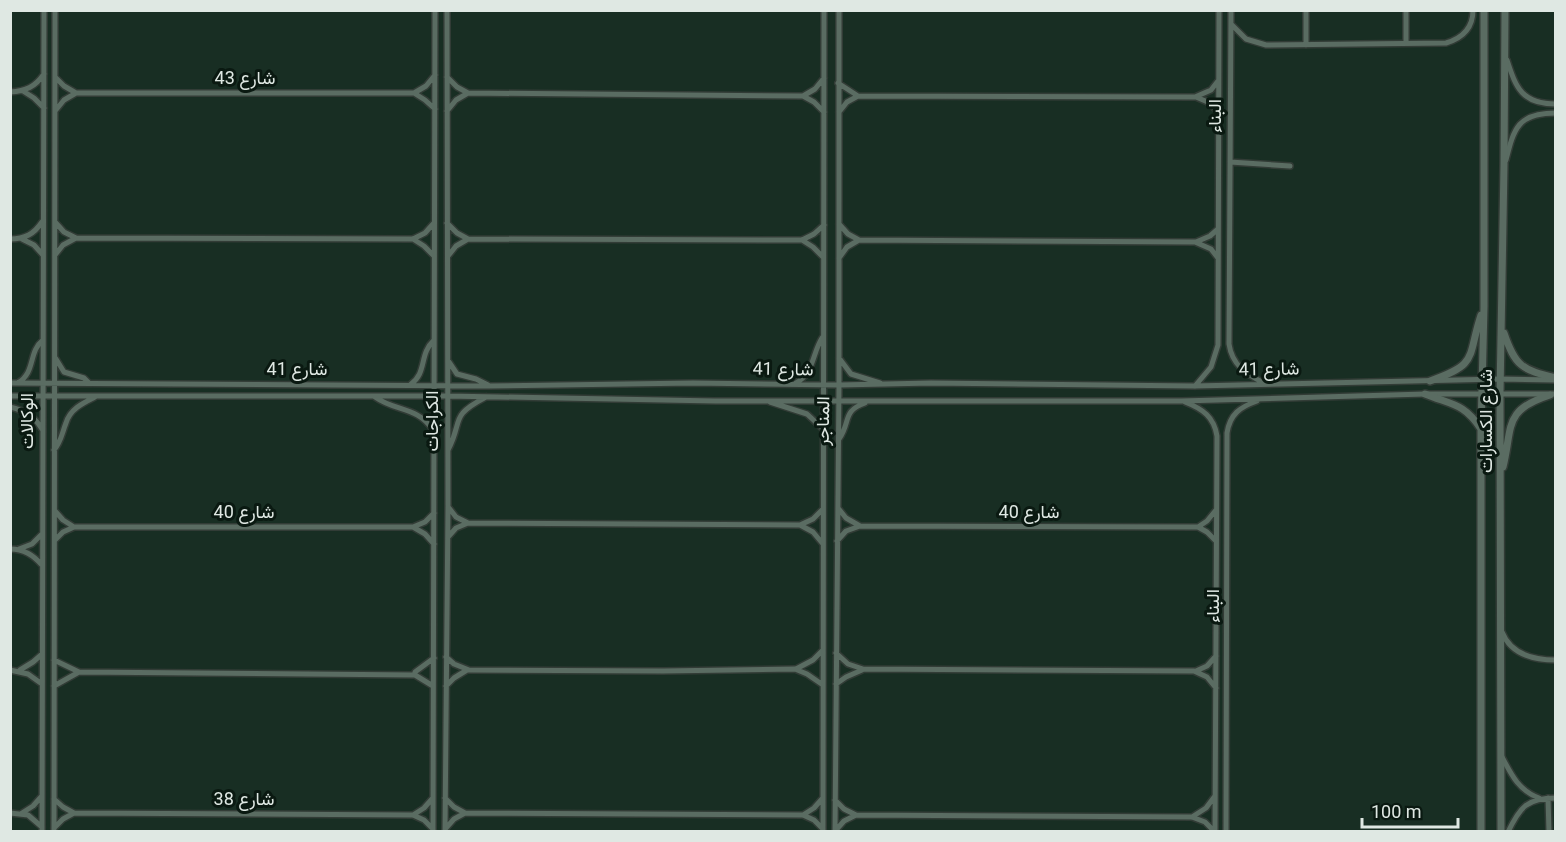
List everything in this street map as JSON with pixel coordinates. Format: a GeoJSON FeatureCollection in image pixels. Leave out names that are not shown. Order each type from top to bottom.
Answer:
{"type":"FeatureCollection","features":[{"type":"Feature","properties":{"kind":"street","name":"الوكالات"},"geometry":{"type":"LineString","coordinates":[[42,829],[44,10]]}},
{"type":"Feature","properties":{"kind":"street","name":"الوكالات"},"geometry":{"type":"LineString","coordinates":[[54,830],[56,10]]}},
{"type":"Feature","properties":{"kind":"street","name":"الكراجات"},"geometry":{"type":"LineString","coordinates":[[433,830],[435,10]]}},
{"type":"Feature","properties":{"kind":"street","name":"الكراجات"},"geometry":{"type":"LineString","coordinates":[[445,830],[448,506],[447,10]]}},
{"type":"Feature","properties":{"kind":"street","name":"المناجر"},"geometry":{"type":"LineString","coordinates":[[823,830],[824,10]]}},
{"type":"Feature","properties":{"kind":"street","name":"المناجر"},"geometry":{"type":"LineString","coordinates":[[835,831],[839,385],[839,10]]}},
{"type":"Feature","properties":{"kind":"street","name":"البناء"},"geometry":{"type":"LineString","coordinates":[[1194,386],[1211,367],[1217,351],[1219,10]]}},
{"type":"Feature","properties":{"kind":"street","name":"البناء"},"geometry":{"type":"LineString","coordinates":[[1231,10],[1230,351],[1235,362],[1243,370],[1265,383]]}},
{"type":"Feature","properties":{"kind":"street"},"geometry":{"type":"LineString","coordinates":[[1306,10],[1306,45]]}},
{"type":"Feature","properties":{"kind":"street"},"geometry":{"type":"LineString","coordinates":[[1406,10],[1406,43]]}},
{"type":"Feature","properties":{"kind":"street"},"geometry":{"type":"LineString","coordinates":[[1231,24],[1246,39],[1256,44],[1446,43],[1462,37],[1472,24],[1473,10]]}},
{"type":"Feature","properties":{"kind":"street","name":"شارع الكسارات"},"geometry":{"type":"LineString","coordinates":[[1481,831],[1484,10]]}},
{"type":"Feature","properties":{"kind":"street","name":"شارع الكسارات"},"geometry":{"type":"LineString","coordinates":[[1501,831],[1500,379],[1505,10]]}},
{"type":"Feature","properties":{"kind":"street"},"geometry":{"type":"LineString","coordinates":[[1504,53],[1513,79],[1521,92],[1533,101],[1556,104]]}},
{"type":"Feature","properties":{"kind":"street"},"geometry":{"type":"LineString","coordinates":[[23,92],[35,84],[44,73]]}},
{"type":"Feature","properties":{"kind":"street"},"geometry":{"type":"LineString","coordinates":[[435,75],[426,86],[414,93],[435,109]]}},
{"type":"Feature","properties":{"kind":"street"},"geometry":{"type":"LineString","coordinates":[[55,77],[76,93],[64,100],[55,111]]}},
{"type":"Feature","properties":{"kind":"street"},"geometry":{"type":"LineString","coordinates":[[447,77],[457,87],[468,93],[802,96],[814,102],[824,112]]}},
{"type":"Feature","properties":{"kind":"street"},"geometry":{"type":"LineString","coordinates":[[802,96],[815,89],[824,78]]}},
{"type":"Feature","properties":{"kind":"street"},"geometry":{"type":"LineString","coordinates":[[1195,97],[1210,90],[1218,81]]}},
{"type":"Feature","properties":{"kind":"street"},"geometry":{"type":"LineString","coordinates":[[838,83],[847,91],[858,96],[1195,97],[1210,103],[1218,112]]}},
{"type":"Feature","properties":{"kind":"street"},"geometry":{"type":"LineString","coordinates":[[10,92],[23,92],[34,98],[44,108]]}},
{"type":"Feature","properties":{"kind":"street","name":"شارع 43"},"geometry":{"type":"LineString","coordinates":[[76,93],[414,93]]}},
{"type":"Feature","properties":{"kind":"street"},"geometry":{"type":"LineString","coordinates":[[447,111],[456,100],[468,93]]}},
{"type":"Feature","properties":{"kind":"street"},"geometry":{"type":"LineString","coordinates":[[838,112],[847,102],[858,96]]}},
{"type":"Feature","properties":{"kind":"street"},"geometry":{"type":"LineString","coordinates":[[1504,165],[1513,133],[1518,126],[1530,116],[1538,113],[1556,113]]}},
{"type":"Feature","properties":{"kind":"street"},"geometry":{"type":"LineString","coordinates":[[1230,162],[1290,166]]}},
{"type":"Feature","properties":{"kind":"street"},"geometry":{"type":"LineString","coordinates":[[22,239],[34,232],[43,221]]}},
{"type":"Feature","properties":{"kind":"street"},"geometry":{"type":"LineString","coordinates":[[55,222],[64,232],[76,238],[412,239],[425,233],[434,222]]}},
{"type":"Feature","properties":{"kind":"street"},"geometry":{"type":"LineString","coordinates":[[447,224],[468,239],[802,240],[814,234],[824,225]]}},
{"type":"Feature","properties":{"kind":"street"},"geometry":{"type":"LineString","coordinates":[[838,224],[848,234],[859,240],[1195,242],[1210,236],[1218,229]]}},
{"type":"Feature","properties":{"kind":"street"},"geometry":{"type":"LineString","coordinates":[[54,256],[63,245],[76,238]]}},
{"type":"Feature","properties":{"kind":"street"},"geometry":{"type":"LineString","coordinates":[[10,239],[22,239],[34,245],[43,255]]}},
{"type":"Feature","properties":{"kind":"street"},"geometry":{"type":"LineString","coordinates":[[412,239],[434,256]]}},
{"type":"Feature","properties":{"kind":"street"},"geometry":{"type":"LineString","coordinates":[[447,258],[456,246],[468,239]]}},
{"type":"Feature","properties":{"kind":"street"},"geometry":{"type":"LineString","coordinates":[[802,240],[823,257]]}},
{"type":"Feature","properties":{"kind":"street"},"geometry":{"type":"LineString","coordinates":[[838,258],[847,247],[859,240]]}},
{"type":"Feature","properties":{"kind":"street"},"geometry":{"type":"LineString","coordinates":[[1195,242],[1211,249],[1218,258]]}},
{"type":"Feature","properties":{"kind":"street"},"geometry":{"type":"LineString","coordinates":[[1430,381],[1457,371],[1467,362],[1484,307]]}},
{"type":"Feature","properties":{"kind":"street"},"geometry":{"type":"LineString","coordinates":[[1502,328],[1510,352],[1520,365],[1527,370],[1556,379]]}},
{"type":"Feature","properties":{"kind":"street","name":"المناجر"},"geometry":{"type":"LineString","coordinates":[[793,385],[809,371],[823,337]]}},
{"type":"Feature","properties":{"kind":"street"},"geometry":{"type":"LineString","coordinates":[[18,383],[28,374],[34,350],[43,339]]}},
{"type":"Feature","properties":{"kind":"street"},"geometry":{"type":"LineString","coordinates":[[409,385],[419,376],[425,352],[434,340]]}},
{"type":"Feature","properties":{"kind":"street"},"geometry":{"type":"LineString","coordinates":[[54,356],[64,372],[84,378],[89,383]]}},
{"type":"Feature","properties":{"kind":"street"},"geometry":{"type":"LineString","coordinates":[[839,357],[850,374],[881,384]]}},
{"type":"Feature","properties":{"kind":"street"},"geometry":{"type":"LineString","coordinates":[[447,360],[457,374],[476,379],[489,386]]}},
{"type":"Feature","properties":{"kind":"street","name":"شارع 41"},"geometry":{"type":"LineString","coordinates":[[10,383],[489,386],[931,383],[1194,386],[1556,379]]}},
{"type":"Feature","properties":{"kind":"street"},"geometry":{"type":"LineString","coordinates":[[1425,394],[1461,407],[1471,415],[1481,429]]}},
{"type":"Feature","properties":{"kind":"street","name":"شارع 41"},"geometry":{"type":"LineString","coordinates":[[10,396],[448,396],[769,401],[1181,401],[1425,394],[1553,394]]}},
{"type":"Feature","properties":{"kind":"street"},"geometry":{"type":"LineString","coordinates":[[1500,481],[1512,422],[1516,413],[1531,400],[1553,394]]}},
{"type":"Feature","properties":{"kind":"street"},"geometry":{"type":"LineString","coordinates":[[54,450],[61,440],[70,414],[77,406],[97,396]]}},
{"type":"Feature","properties":{"kind":"street"},"geometry":{"type":"LineString","coordinates":[[374,396],[386,404],[416,413],[434,431]]}},
{"type":"Feature","properties":{"kind":"street"},"geometry":{"type":"LineString","coordinates":[[447,451],[460,415],[467,407],[486,397]]}},
{"type":"Feature","properties":{"kind":"street","name":"البناء"},"geometry":{"type":"LineString","coordinates":[[1226,831],[1227,433],[1232,417],[1239,409],[1262,399]]}},
{"type":"Feature","properties":{"kind":"street","name":"المناجر"},"geometry":{"type":"LineString","coordinates":[[769,401],[807,414],[823,429]]}},
{"type":"Feature","properties":{"kind":"street"},"geometry":{"type":"LineString","coordinates":[[838,440],[852,409],[870,401]]}},
{"type":"Feature","properties":{"kind":"street","name":"البناء"},"geometry":{"type":"LineString","coordinates":[[1181,401],[1202,409],[1210,416],[1217,436],[1215,831]]}},
{"type":"Feature","properties":{"kind":"street"},"geometry":{"type":"LineString","coordinates":[[10,407],[30,415],[38,422],[42,430]]}},
{"type":"Feature","properties":{"kind":"street"},"geometry":{"type":"LineString","coordinates":[[448,506],[456,517],[468,523]]}},
{"type":"Feature","properties":{"kind":"street"},"geometry":{"type":"LineString","coordinates":[[837,507],[846,518],[860,526]]}},
{"type":"Feature","properties":{"kind":"street"},"geometry":{"type":"LineString","coordinates":[[447,537],[456,528],[468,523],[800,525],[813,519],[823,508]]}},
{"type":"Feature","properties":{"kind":"street"},"geometry":{"type":"LineString","coordinates":[[1216,543],[1207,532],[1198,527],[1207,521],[1217,509]]}},
{"type":"Feature","properties":{"kind":"street"},"geometry":{"type":"LineString","coordinates":[[54,510],[74,527]]}},
{"type":"Feature","properties":{"kind":"street"},"geometry":{"type":"LineString","coordinates":[[413,527],[425,522],[434,513]]}},
{"type":"Feature","properties":{"kind":"street"},"geometry":{"type":"LineString","coordinates":[[800,525],[813,532],[823,544]]}},
{"type":"Feature","properties":{"kind":"street"},"geometry":{"type":"LineString","coordinates":[[836,542],[846,531],[860,526]]}},
{"type":"Feature","properties":{"kind":"street","name":"شارع 40"},"geometry":{"type":"LineString","coordinates":[[860,526],[1198,527]]}},
{"type":"Feature","properties":{"kind":"street"},"geometry":{"type":"LineString","coordinates":[[54,541],[63,532],[74,527]]}},
{"type":"Feature","properties":{"kind":"street","name":"شارع 40"},"geometry":{"type":"LineString","coordinates":[[74,527],[413,527]]}},
{"type":"Feature","properties":{"kind":"street"},"geometry":{"type":"LineString","coordinates":[[413,527],[425,534],[434,544]]}},
{"type":"Feature","properties":{"kind":"street"},"geometry":{"type":"LineString","coordinates":[[10,549],[19,549],[32,544],[42,534]]}},
{"type":"Feature","properties":{"kind":"street"},"geometry":{"type":"LineString","coordinates":[[19,549],[30,554],[42,565]]}},
{"type":"Feature","properties":{"kind":"street"},"geometry":{"type":"LineString","coordinates":[[1500,626],[1504,636],[1519,652],[1540,660],[1556,660]]}},
{"type":"Feature","properties":{"kind":"street"},"geometry":{"type":"LineString","coordinates":[[446,657],[454,664],[469,670],[795,669],[807,664],[823,650]]}},
{"type":"Feature","properties":{"kind":"street"},"geometry":{"type":"LineString","coordinates":[[837,653],[848,664],[863,669],[1194,671],[1207,666],[1216,656]]}},
{"type":"Feature","properties":{"kind":"street"},"geometry":{"type":"LineString","coordinates":[[10,670],[29,666],[42,654]]}},
{"type":"Feature","properties":{"kind":"street"},"geometry":{"type":"LineString","coordinates":[[415,675],[415,672],[434,658]]}},
{"type":"Feature","properties":{"kind":"street"},"geometry":{"type":"LineString","coordinates":[[54,660],[79,672],[415,675],[434,687]]}},
{"type":"Feature","properties":{"kind":"street"},"geometry":{"type":"LineString","coordinates":[[795,669],[823,685]]}},
{"type":"Feature","properties":{"kind":"street"},"geometry":{"type":"LineString","coordinates":[[836,684],[846,676],[863,669]]}},
{"type":"Feature","properties":{"kind":"street"},"geometry":{"type":"LineString","coordinates":[[18,670],[42,684]]}},
{"type":"Feature","properties":{"kind":"street"},"geometry":{"type":"LineString","coordinates":[[446,687],[459,675],[469,670]]}},
{"type":"Feature","properties":{"kind":"street"},"geometry":{"type":"LineString","coordinates":[[1194,671],[1207,677],[1216,688]]}},
{"type":"Feature","properties":{"kind":"street"},"geometry":{"type":"LineString","coordinates":[[54,686],[79,672]]}},
{"type":"Feature","properties":{"kind":"street"},"geometry":{"type":"LineString","coordinates":[[1501,754],[1516,782],[1531,795],[1556,798]]}},
{"type":"Feature","properties":{"kind":"street"},"geometry":{"type":"LineString","coordinates":[[1192,817],[1206,808],[1215,795]]}},
{"type":"Feature","properties":{"kind":"street"},"geometry":{"type":"LineString","coordinates":[[22,813],[42,796]]}},
{"type":"Feature","properties":{"kind":"street"},"geometry":{"type":"LineString","coordinates":[[54,798],[74,813]]}},
{"type":"Feature","properties":{"kind":"street"},"geometry":{"type":"LineString","coordinates":[[413,815],[433,798]]}},
{"type":"Feature","properties":{"kind":"street"},"geometry":{"type":"LineString","coordinates":[[445,798],[465,813],[803,815],[814,820],[823,830]]}},
{"type":"Feature","properties":{"kind":"street"},"geometry":{"type":"LineString","coordinates":[[803,815],[823,798]]}},
{"type":"Feature","properties":{"kind":"street"},"geometry":{"type":"LineString","coordinates":[[1508,831],[1520,810],[1541,798]]}},
{"type":"Feature","properties":{"kind":"street"},"geometry":{"type":"LineString","coordinates":[[1548,798],[1549,831]]}},
{"type":"Feature","properties":{"kind":"street"},"geometry":{"type":"LineString","coordinates":[[835,800],[844,809],[856,815],[1192,817],[1205,822],[1215,831]]}},
{"type":"Feature","properties":{"kind":"street"},"geometry":{"type":"LineString","coordinates":[[10,813],[22,813],[33,818],[42,829]]}},
{"type":"Feature","properties":{"kind":"street"},"geometry":{"type":"LineString","coordinates":[[54,830],[63,819],[74,813]]}},
{"type":"Feature","properties":{"kind":"street","name":"شارع 38"},"geometry":{"type":"LineString","coordinates":[[74,813],[413,815]]}},
{"type":"Feature","properties":{"kind":"street"},"geometry":{"type":"LineString","coordinates":[[445,830],[454,819],[465,813]]}},
{"type":"Feature","properties":{"kind":"street"},"geometry":{"type":"LineString","coordinates":[[413,815],[424,820],[433,830]]}},
{"type":"Feature","properties":{"kind":"street"},"geometry":{"type":"LineString","coordinates":[[835,831],[856,815]]}},
{"type":"Feature","properties":{"kind":"shaded area"},"geometry":{"type":"Polygon","coordinates":[[[11,11],[1555,11],[1555,831],[11,831],[11,11]]]}}]}
